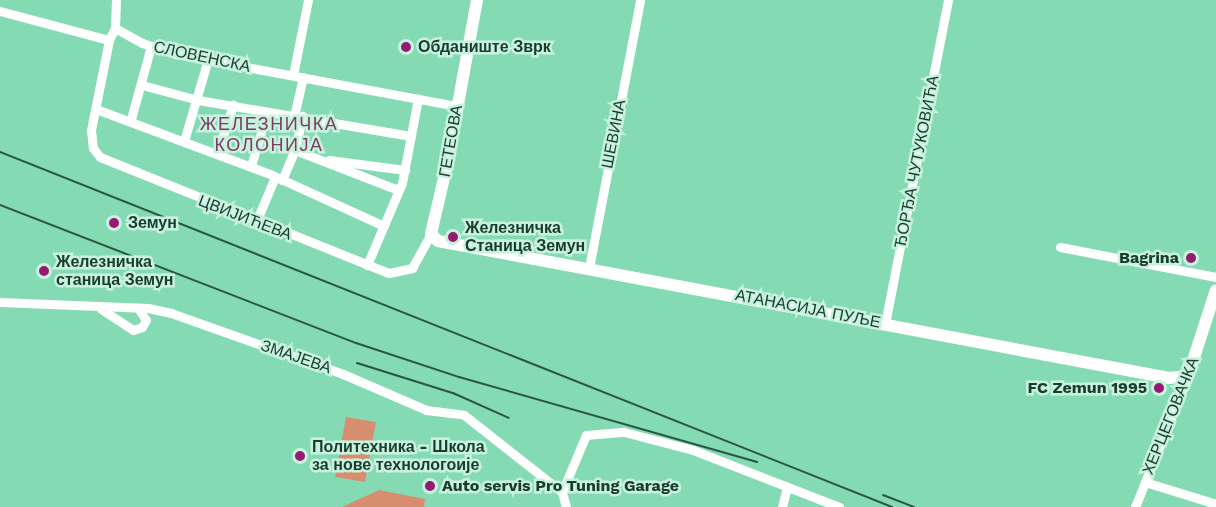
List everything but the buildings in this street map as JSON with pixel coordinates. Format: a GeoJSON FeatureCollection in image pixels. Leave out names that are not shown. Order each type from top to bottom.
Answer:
{"type":"FeatureCollection","features":[{"type":"Feature","properties":{"kind":"street"},"geometry":{"type":"LineString","coordinates":[[116,0],[115,28],[109,40],[96,109],[131,119],[251,166],[384,226]]}},
{"type":"Feature","properties":{"kind":"street"},"geometry":{"type":"LineString","coordinates":[[256,222],[295,150],[298,76],[308,0]]}},
{"type":"Feature","properties":{"kind":"street","name":"ГЕТЕОВА"},"geometry":{"type":"LineString","coordinates":[[404,272],[414,266],[431,234],[458,106],[477,0]]}},
{"type":"Feature","properties":{"kind":"street","name":"ШЕВИНА"},"geometry":{"type":"LineString","coordinates":[[589,268],[640,0]]}},
{"type":"Feature","properties":{"kind":"street","name":"ЂОРЂА ЧУТУКОВИЋА"},"geometry":{"type":"LineString","coordinates":[[885,324],[948,0]]}},
{"type":"Feature","properties":{"kind":"street"},"geometry":{"type":"LineString","coordinates":[[0,10],[109,40]]}},
{"type":"Feature","properties":{"kind":"street","name":"СЛОВЕНСКА"},"geometry":{"type":"LineString","coordinates":[[115,28],[151,46],[208,59],[458,106]]}},
{"type":"Feature","properties":{"kind":"street"},"geometry":{"type":"LineString","coordinates":[[131,119],[151,46]]}},
{"type":"Feature","properties":{"kind":"street"},"geometry":{"type":"LineString","coordinates":[[184,141],[198,100],[208,59]]}},
{"type":"Feature","properties":{"kind":"street"},"geometry":{"type":"LineString","coordinates":[[142,85],[198,100],[411,136]]}},
{"type":"Feature","properties":{"kind":"street"},"geometry":{"type":"LineString","coordinates":[[368,265],[405,170],[418,98]]}},
{"type":"Feature","properties":{"kind":"street"},"geometry":{"type":"LineString","coordinates":[[217,154],[233,105]]}},
{"type":"Feature","properties":{"kind":"street","name":"ЦВИЈИЋЕВА"},"geometry":{"type":"LineString","coordinates":[[96,109],[93,148],[112,165],[389,273],[404,272]]}},
{"type":"Feature","properties":{"kind":"street"},"geometry":{"type":"LineString","coordinates":[[251,166],[267,112]]}},
{"type":"Feature","properties":{"kind":"street"},"geometry":{"type":"LineString","coordinates":[[295,150],[329,160],[398,190]]}},
{"type":"Feature","properties":{"kind":"street"},"geometry":{"type":"LineString","coordinates":[[329,160],[405,170]]}},
{"type":"Feature","properties":{"kind":"street","name":"АТАНАСИЈА ПУЉЕ"},"geometry":{"type":"LineString","coordinates":[[431,234],[447,243],[1169,378],[1188,376]]}},
{"type":"Feature","properties":{"kind":"street"},"geometry":{"type":"LineString","coordinates":[[1060,247],[1216,277]]}},
{"type":"Feature","properties":{"kind":"street","name":"ХЕРЦЕГОВАЧКА"},"geometry":{"type":"LineString","coordinates":[[1135,507],[1188,376],[1216,290]]}},
{"type":"Feature","properties":{"kind":"street","name":"ЗМАЈЕВА"},"geometry":{"type":"LineString","coordinates":[[0,302],[99,309],[161,310],[299,357],[426,410],[464,415],[562,492]]}},
{"type":"Feature","properties":{"kind":"street"},"geometry":{"type":"LineString","coordinates":[[118,320],[126,308]]}},
{"type":"Feature","properties":{"kind":"street"},"geometry":{"type":"LineString","coordinates":[[99,309],[128,329],[137,330],[145,324],[145,316],[138,308]]}},
{"type":"Feature","properties":{"kind":"street"},"geometry":{"type":"LineString","coordinates":[[145,316],[161,310]]}},
{"type":"Feature","properties":{"kind":"street"},"geometry":{"type":"LineString","coordinates":[[566,507],[562,492],[586,435],[608,432],[639,434],[693,450],[839,507]]}},
{"type":"Feature","properties":{"kind":"street"},"geometry":{"type":"LineString","coordinates":[[1145,482],[1216,504]]}},
{"type":"Feature","properties":{"kind":"street"},"geometry":{"type":"LineString","coordinates":[[782,507],[787,487]]}},
{"type":"Feature","properties":{"kind":"shaded area"},"geometry":{"type":"Polygon","coordinates":[[[346,417],[376,422],[365,482],[335,477],[346,417]]]}},
{"type":"Feature","properties":{"kind":"shaded area"},"geometry":{"type":"Polygon","coordinates":[[[379,490],[425,499],[424,507],[342,507],[379,490]]]}},
{"type":"Feature","properties":{"kind":"railway"},"geometry":{"type":"LineString","coordinates":[[0,152],[892,507]]}},
{"type":"Feature","properties":{"kind":"railway"},"geometry":{"type":"LineString","coordinates":[[0,205],[356,343],[459,377],[757,462]]}},
{"type":"Feature","properties":{"kind":"railway"},"geometry":{"type":"LineString","coordinates":[[357,363],[453,393],[509,418]]}},
{"type":"Feature","properties":{"kind":"railway"},"geometry":{"type":"LineString","coordinates":[[883,495],[914,507]]}},
{"type":"Feature","properties":{"kind":"place","name":"Обданиште Зврк"},"geometry":{"type":"Point","coordinates":[406,47]}},
{"type":"Feature","properties":{"kind":"place","name":"Земун"},"geometry":{"type":"Point","coordinates":[114,223]}},
{"type":"Feature","properties":{"kind":"place","name":"Железничка Станица Земун"},"geometry":{"type":"Point","coordinates":[453,237]}},
{"type":"Feature","properties":{"kind":"place","name":"Bagrina"},"geometry":{"type":"Point","coordinates":[1191,258]}},
{"type":"Feature","properties":{"kind":"place","name":"Железничка станица Земун"},"geometry":{"type":"Point","coordinates":[44,271]}},
{"type":"Feature","properties":{"kind":"place","name":"FC Zemun 1995"},"geometry":{"type":"Point","coordinates":[1159,388]}},
{"type":"Feature","properties":{"kind":"place","name":"Политехника - Школа за нове технологоије"},"geometry":{"type":"Point","coordinates":[300,456]}},
{"type":"Feature","properties":{"kind":"place","name":"Auto servis Pro Tuning Garage"},"geometry":{"type":"Point","coordinates":[430,486]}},
{"type":"Feature","properties":{"kind":"district","name":"ЖЕЛЕЗНИЧКА КОЛОНИЈА"},"geometry":{"type":"Point","coordinates":[269,135]}}]}
